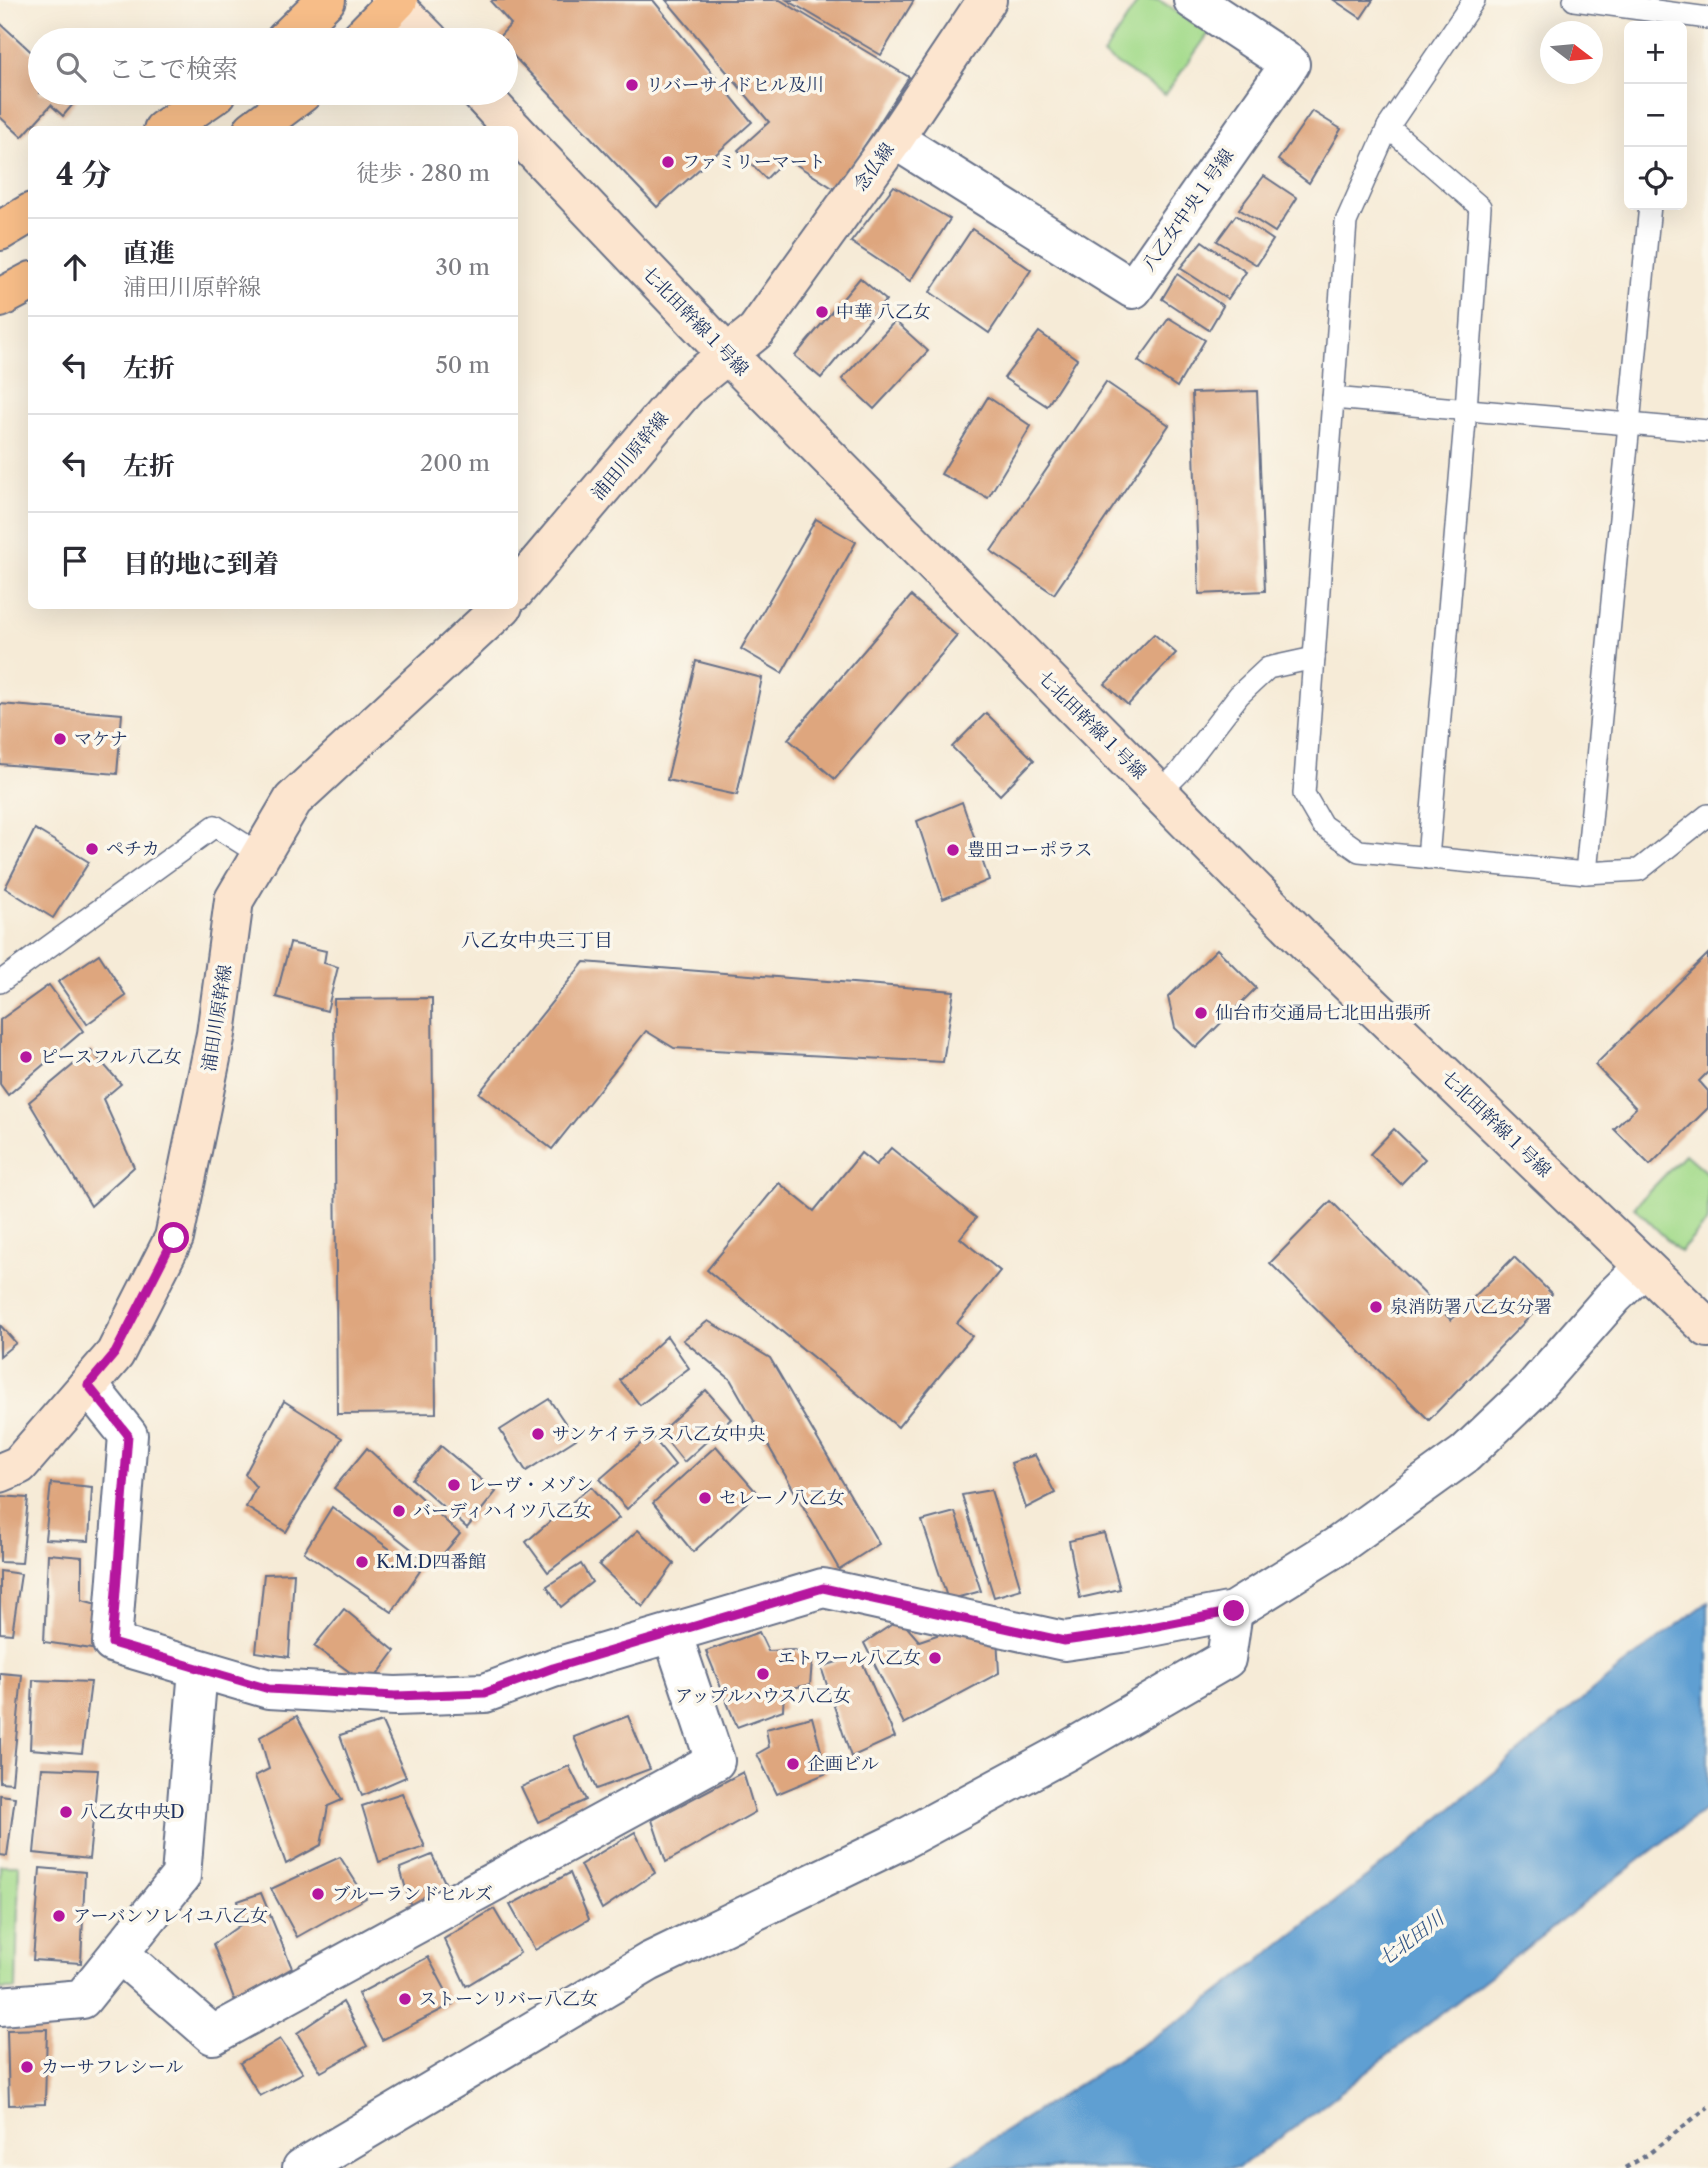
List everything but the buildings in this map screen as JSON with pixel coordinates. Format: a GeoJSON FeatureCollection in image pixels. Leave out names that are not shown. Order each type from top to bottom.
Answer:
{"type":"FeatureCollection","features":[{"type":"Feature","properties":{"kind":"main road"},"geometry":{"type":"LineString","coordinates":[[297,28],[326,0]]}},
{"type":"Feature","properties":{"kind":"main road"},"geometry":{"type":"LineString","coordinates":[[370,28],[393,2]]}},
{"type":"Feature","properties":{"kind":"main road"},"geometry":{"type":"LineString","coordinates":[[169,126],[199,105]]}},
{"type":"Feature","properties":{"kind":"main road"},"geometry":{"type":"LineString","coordinates":[[258,126],[286,105]]}},
{"type":"Feature","properties":{"kind":"main road"},"geometry":{"type":"LineString","coordinates":[[0,231],[28,214]]}},
{"type":"Feature","properties":{"kind":"main road"},"geometry":{"type":"LineString","coordinates":[[0,298],[28,283]]}},
{"type":"Feature","properties":{"kind":"street","name":"念仏線"},"geometry":{"type":"LineString","coordinates":[[756,331],[894,139],[987,0]]}},
{"type":"Feature","properties":{"kind":"street","name":"八乙女中央１号線"},"geometry":{"type":"LineString","coordinates":[[894,139],[1133,289],[1290,64],[1193,0]]}},
{"type":"Feature","properties":{"kind":"street"},"geometry":{"type":"LineString","coordinates":[[393,2],[418,28]]}},
{"type":"Feature","properties":{"kind":"street","name":"七北田幹線１号線"},"geometry":{"type":"LineString","coordinates":[[491,105],[510,126]]}},
{"type":"Feature","properties":{"kind":"street","name":"七北田幹線１号線"},"geometry":{"type":"LineString","coordinates":[[518,134],[727,354],[1308,944],[1697,1317]]}},
{"type":"Feature","properties":{"kind":"street","name":"浦田川原幹線"},"geometry":{"type":"LineString","coordinates":[[518,587],[688,386],[756,331]]}},
{"type":"Feature","properties":{"kind":"street","name":"浦田川原幹線"},"geometry":{"type":"LineString","coordinates":[[0,1473],[19,1465],[115,1353],[174,1238],[216,1034],[234,900],[293,800],[500,609]]}},
{"type":"Feature","properties":{"kind":"street"},"geometry":{"type":"LineString","coordinates":[[88,1385],[128,1435],[112,1643],[269,1689],[395,1696],[485,1693],[553,1668],[823,1588],[1064,1641],[1234,1611],[1336,1547],[1465,1454],[1530,1392],[1614,1296],[1644,1267]]}},
{"type":"Feature","properties":{"kind":"street"},"geometry":{"type":"LineString","coordinates":[[302,2168],[649,1962],[900,1841],[1067,1751],[1226,1659],[1234,1611]]}},
{"type":"Feature","properties":{"kind":"street"},"geometry":{"type":"LineString","coordinates":[[119,1954],[213,2035],[715,1761],[672,1633]]}},
{"type":"Feature","properties":{"kind":"street"},"geometry":{"type":"LineString","coordinates":[[0,2006],[82,1998],[181,1876],[198,1669]]}},
{"type":"Feature","properties":{"kind":"lane"},"geometry":{"type":"LineString","coordinates":[[1474,0],[1388,127],[1346,222],[1304,794],[1322,825],[1359,851],[1586,873],[1639,870],[1708,815]]}},
{"type":"Feature","properties":{"kind":"lane"},"geometry":{"type":"LineString","coordinates":[[1574,0],[1667,19],[1708,18]]}},
{"type":"Feature","properties":{"kind":"lane"},"geometry":{"type":"LineString","coordinates":[[1388,127],[1480,206],[1466,409],[1428,858]]}},
{"type":"Feature","properties":{"kind":"lane"},"geometry":{"type":"LineString","coordinates":[[1586,873],[1650,210]]}},
{"type":"Feature","properties":{"kind":"lane"},"geometry":{"type":"LineString","coordinates":[[1333,398],[1708,430]]}},
{"type":"Feature","properties":{"kind":"lane"},"geometry":{"type":"LineString","coordinates":[[1159,793],[1179,773],[1239,695],[1268,668],[1314,658]]}},
{"type":"Feature","properties":{"kind":"lane"},"geometry":{"type":"LineString","coordinates":[[0,982],[215,826],[261,855]]}},
{"type":"Feature","properties":{"kind":"path"},"geometry":{"type":"LineString","coordinates":[[1625,2168],[1647,2155],[1708,2107]]}},
{"type":"Feature","properties":{"kind":"green space"},"geometry":{"type":"Polygon","coordinates":[[[1139,0],[1159,0],[1209,33],[1165,95],[1103,55],[1139,0]]]}},
{"type":"Feature","properties":{"kind":"green space"},"geometry":{"type":"Polygon","coordinates":[[[1685,1154],[1708,1174],[1708,1221],[1680,1252],[1634,1207],[1685,1154]]]}},
{"type":"Feature","properties":{"kind":"green space"},"geometry":{"type":"Polygon","coordinates":[[[0,1865],[19,1865],[16,1989],[0,1989],[0,1865]]]}},
{"type":"Feature","properties":{"kind":"water","name":"七北田川"},"geometry":{"type":"Polygon","coordinates":[[[1708,1602],[1708,1807],[1302,2122],[1238,2168],[947,2168],[1193,2012],[1403,1849],[1616,1671],[1708,1602]]]}},
{"type":"Feature","properties":{"kind":"place","name":"リバーサイドヒル及川"},"geometry":{"type":"Point","coordinates":[632,85]}},
{"type":"Feature","properties":{"kind":"place","name":"ファミリーマート"},"geometry":{"type":"Point","coordinates":[668,162]}},
{"type":"Feature","properties":{"kind":"place","name":"中華 八乙女"},"geometry":{"type":"Point","coordinates":[822,312]}},
{"type":"Feature","properties":{"kind":"place","name":"マケナ"},"geometry":{"type":"Point","coordinates":[60,739]}},
{"type":"Feature","properties":{"kind":"place","name":"ペチカ"},"geometry":{"type":"Point","coordinates":[92,849]}},
{"type":"Feature","properties":{"kind":"place","name":"豊田コーポラス"},"geometry":{"type":"Point","coordinates":[953,850]}},
{"type":"Feature","properties":{"kind":"place","name":"仙台市交通局七北田出張所"},"geometry":{"type":"Point","coordinates":[1201,1013]}},
{"type":"Feature","properties":{"kind":"place","name":"ピースフル八乙女"},"geometry":{"type":"Point","coordinates":[26,1057]}},
{"type":"Feature","properties":{"kind":"place","name":"泉消防署八乙女分署"},"geometry":{"type":"Point","coordinates":[1376,1307]}},
{"type":"Feature","properties":{"kind":"place","name":"サンケイテラス八乙女中央"},"geometry":{"type":"Point","coordinates":[538,1434]}},
{"type":"Feature","properties":{"kind":"place","name":"レーヴ・メゾン"},"geometry":{"type":"Point","coordinates":[454,1485]}},
{"type":"Feature","properties":{"kind":"place","name":"セレーノ八乙女"},"geometry":{"type":"Point","coordinates":[705,1498]}},
{"type":"Feature","properties":{"kind":"place","name":"バーディハイツ八乙女"},"geometry":{"type":"Point","coordinates":[399,1511]}},
{"type":"Feature","properties":{"kind":"place","name":"K.M.D四番館"},"geometry":{"type":"Point","coordinates":[362,1562]}},
{"type":"Feature","properties":{"kind":"place","name":"エトワール八乙女"},"geometry":{"type":"Point","coordinates":[935,1658]}},
{"type":"Feature","properties":{"kind":"place","name":"アップルハウス八乙女"},"geometry":{"type":"Point","coordinates":[763,1674]}},
{"type":"Feature","properties":{"kind":"place","name":"企画ビル"},"geometry":{"type":"Point","coordinates":[793,1764]}},
{"type":"Feature","properties":{"kind":"place","name":"八乙女中央D"},"geometry":{"type":"Point","coordinates":[66,1812]}},
{"type":"Feature","properties":{"kind":"place","name":"ブルーランドヒルズ"},"geometry":{"type":"Point","coordinates":[318,1894]}},
{"type":"Feature","properties":{"kind":"place","name":"アーバンソレイユ八乙女"},"geometry":{"type":"Point","coordinates":[59,1916]}},
{"type":"Feature","properties":{"kind":"place","name":"ストーンリバー八乙女"},"geometry":{"type":"Point","coordinates":[405,1999]}},
{"type":"Feature","properties":{"kind":"place","name":"カーサフレシール"},"geometry":{"type":"Point","coordinates":[27,2067]}},
{"type":"Feature","properties":{"kind":"district","name":"八乙女中央三丁目"},"geometry":{"type":"Point","coordinates":[537,940]}},
{"type":"Feature","properties":{"kind":"route"},"geometry":{"type":"LineString","coordinates":[[174,1238],[115,1353],[88,1385],[128,1435],[112,1643],[269,1689],[395,1696],[485,1693],[553,1668],[823,1588],[1064,1641],[1234,1611]]}}]}
